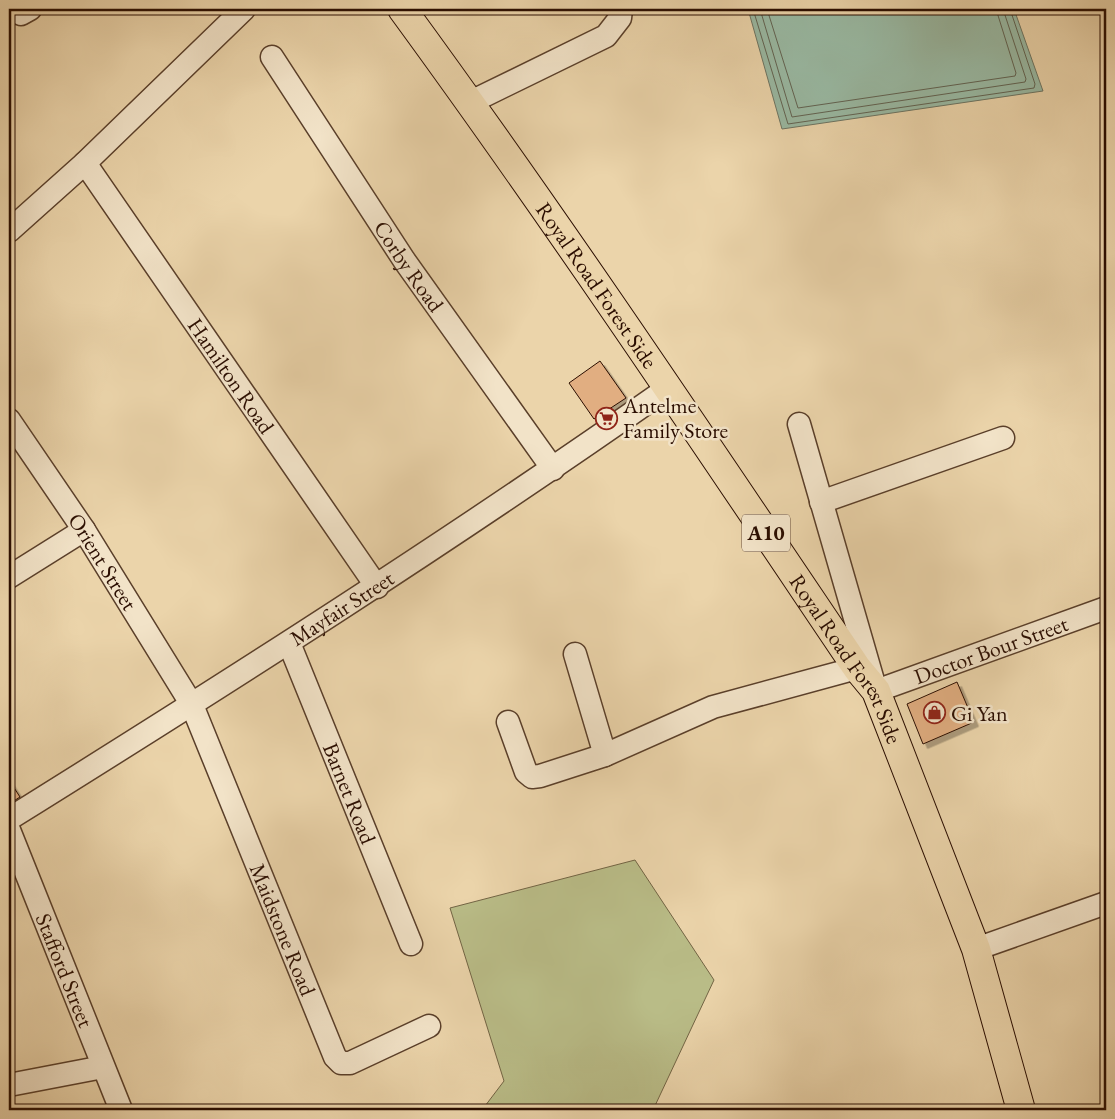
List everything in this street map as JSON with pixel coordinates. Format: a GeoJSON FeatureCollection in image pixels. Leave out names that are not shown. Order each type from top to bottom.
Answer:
{"type":"FeatureCollection","features":[{"type":"Feature","properties":{"kind":"main road","name":"Royal Road Forest Side"},"geometry":{"type":"LineString","coordinates":[[402,9],[470,102],[668,388],[857,668],[876,691],[976,949],[1021,1110]]}},
{"type":"Feature","properties":{"kind":"street"},"geometry":{"type":"LineString","coordinates":[[11,9],[21,14],[30,9]]}},
{"type":"Feature","properties":{"kind":"street"},"geometry":{"type":"LineString","coordinates":[[9,231],[85,163],[244,9]]}},
{"type":"Feature","properties":{"kind":"street"},"geometry":{"type":"LineString","coordinates":[[470,102],[606,36],[620,18],[621,9]]}},
{"type":"Feature","properties":{"kind":"street","name":"Corby Road"},"geometry":{"type":"LineString","coordinates":[[272,57],[404,260],[553,469]]}},
{"type":"Feature","properties":{"kind":"street","name":"Hamilton Road"},"geometry":{"type":"LineString","coordinates":[[85,163],[377,587]]}},
{"type":"Feature","properties":{"kind":"street","name":"Mayfair Street"},"geometry":{"type":"LineString","coordinates":[[9,819],[377,587],[553,469],[668,388]]}},
{"type":"Feature","properties":{"kind":"street","name":"Orient Street"},"geometry":{"type":"LineString","coordinates":[[9,420],[84,530],[192,705]]}},
{"type":"Feature","properties":{"kind":"street"},"geometry":{"type":"LineString","coordinates":[[799,424],[876,691]]}},
{"type":"Feature","properties":{"kind":"street"},"geometry":{"type":"LineString","coordinates":[[821,502],[1003,438]]}},
{"type":"Feature","properties":{"kind":"street"},"geometry":{"type":"LineString","coordinates":[[9,577],[84,530]]}},
{"type":"Feature","properties":{"kind":"street","name":"Doctor Bour Street"},"geometry":{"type":"LineString","coordinates":[[876,691],[1106,608]]}},
{"type":"Feature","properties":{"kind":"street","name":"Barnet Road"},"geometry":{"type":"LineString","coordinates":[[289,642],[411,944]]}},
{"type":"Feature","properties":{"kind":"street"},"geometry":{"type":"LineString","coordinates":[[576,654],[605,755]]}},
{"type":"Feature","properties":{"kind":"street"},"geometry":{"type":"LineString","coordinates":[[508,722],[526,772],[532,777],[605,755],[713,707],[857,668]]}},
{"type":"Feature","properties":{"kind":"street","name":"Maidstone Road"},"geometry":{"type":"LineString","coordinates":[[192,705],[335,1057],[341,1063],[350,1063],[429,1026]]}},
{"type":"Feature","properties":{"kind":"street","name":"Stafford Street"},"geometry":{"type":"LineString","coordinates":[[9,830],[121,1110]]}},
{"type":"Feature","properties":{"kind":"street"},"geometry":{"type":"LineString","coordinates":[[976,949],[1106,903]]}},
{"type":"Feature","properties":{"kind":"street"},"geometry":{"type":"LineString","coordinates":[[9,1086],[103,1067]]}},
{"type":"Feature","properties":{"kind":"shaded area"},"geometry":{"type":"Polygon","coordinates":[[[635,860],[714,980],[653,1110],[482,1110],[504,1081],[450,908],[635,860]]]}},
{"type":"Feature","properties":{"kind":"water"},"geometry":{"type":"Polygon","coordinates":[[[748,9],[1014,9],[1043,91],[782,129],[748,9]]]}},
{"type":"Feature","properties":{"kind":"building"},"geometry":{"type":"Polygon","coordinates":[[[600,361],[626,398],[594,419],[569,383],[600,361]]]}},
{"type":"Feature","properties":{"kind":"building"},"geometry":{"type":"Polygon","coordinates":[[[957,682],[974,722],[923,744],[907,704],[957,682]]]}},
{"type":"Feature","properties":{"kind":"building"},"geometry":{"type":"Polygon","coordinates":[[[9,780],[20,797],[9,804],[9,780]]]}},
{"type":"Feature","properties":{"kind":"place","name":"Antelme Family Store"},"geometry":{"type":"Point","coordinates":[607,418]}},
{"type":"Feature","properties":{"kind":"place","name":"Gi Yan"},"geometry":{"type":"Point","coordinates":[935,713]}}]}
